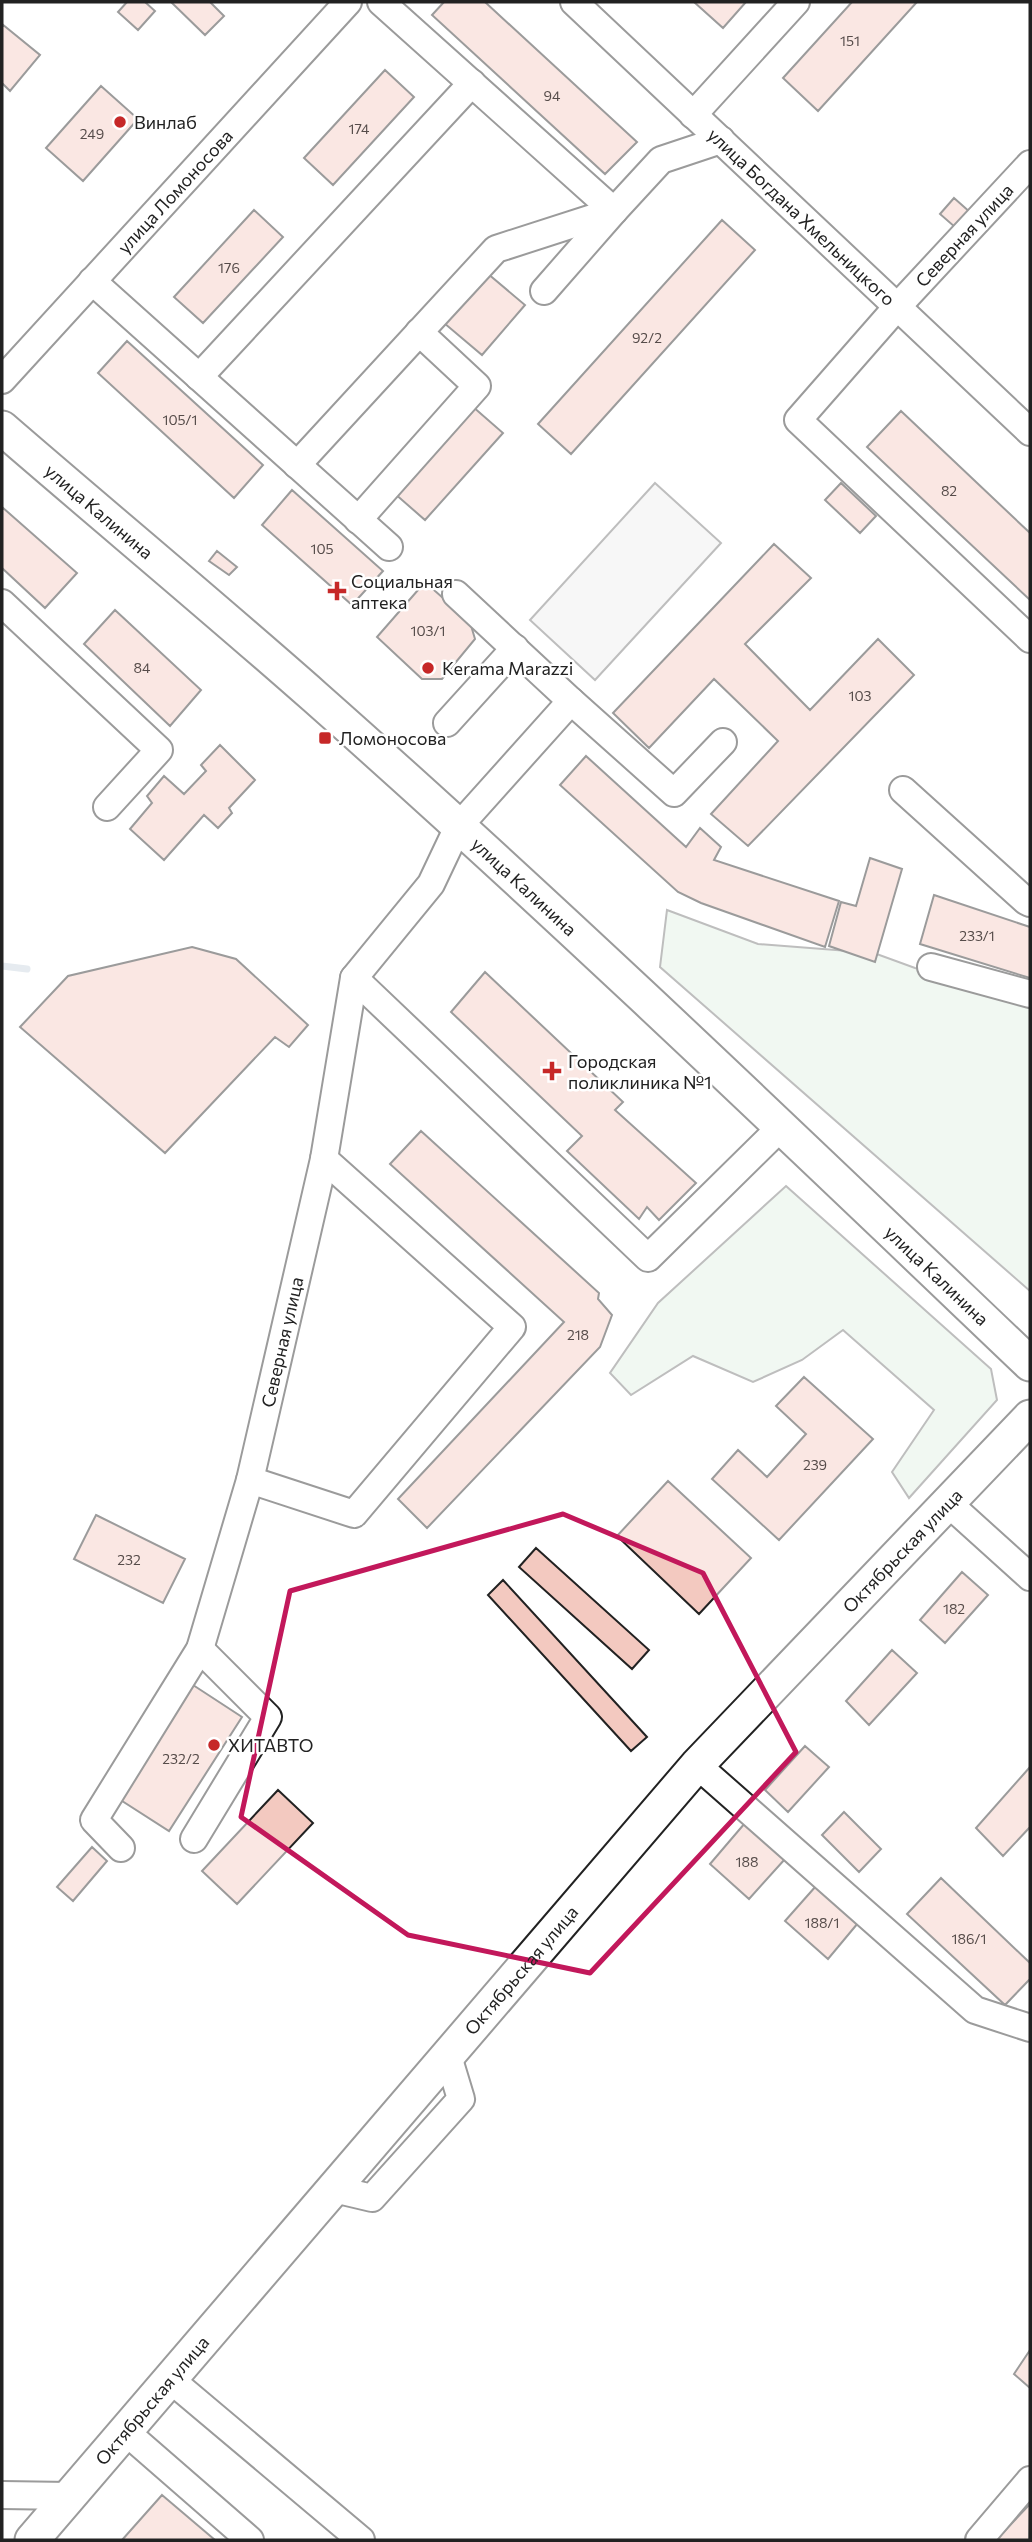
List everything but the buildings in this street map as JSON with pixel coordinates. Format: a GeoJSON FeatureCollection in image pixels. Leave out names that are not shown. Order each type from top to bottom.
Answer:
{"type":"FeatureCollection","features":[{"type":"Feature","properties":{"kind":"main road","name":"улица Калинина"},"geometry":{"type":"LineString","coordinates":[[2,428],[315,697],[458,827],[781,1127],[1030,1364]]}},
{"type":"Feature","properties":{"kind":"main road","name":"Октябрьская улица"},"geometry":{"type":"LineString","coordinates":[[32,2540],[697,1765],[949,1504],[1030,1416]]}},
{"type":"Feature","properties":{"kind":"street","name":"улица Ломоносова"},"geometry":{"type":"LineString","coordinates":[[2,380],[348,2]]}},
{"type":"Feature","properties":{"kind":"street"},"geometry":{"type":"LineString","coordinates":[[381,2],[614,211]]}},
{"type":"Feature","properties":{"kind":"street","name":"улица Богдана Хмельницкого"},"geometry":{"type":"LineString","coordinates":[[574,2],[1030,432]]}},
{"type":"Feature","properties":{"kind":"street"},"geometry":{"type":"LineString","coordinates":[[694,115],[794,2]]}},
{"type":"Feature","properties":{"kind":"street"},"geometry":{"type":"LineString","coordinates":[[199,377],[471,83]]}},
{"type":"Feature","properties":{"kind":"street"},"geometry":{"type":"LineString","coordinates":[[544,291],[661,160],[721,140]]}},
{"type":"Feature","properties":{"kind":"street","name":"Северная улица"},"geometry":{"type":"LineString","coordinates":[[1030,164],[897,307],[798,420],[1030,639]]}},
{"type":"Feature","properties":{"kind":"street"},"geometry":{"type":"LineString","coordinates":[[297,465],[496,248],[614,211]]}},
{"type":"Feature","properties":{"kind":"street"},"geometry":{"type":"LineString","coordinates":[[92,281],[389,547]]}},
{"type":"Feature","properties":{"kind":"street"},"geometry":{"type":"LineString","coordinates":[[359,520],[477,386],[419,332]]}},
{"type":"Feature","properties":{"kind":"street"},"geometry":{"type":"LineString","coordinates":[[456,594],[674,793],[723,742]]}},
{"type":"Feature","properties":{"kind":"street"},"geometry":{"type":"LineString","coordinates":[[2,603],[159,750],[107,807]]}},
{"type":"Feature","properties":{"kind":"street"},"geometry":{"type":"LineString","coordinates":[[447,723],[515,648]]}},
{"type":"Feature","properties":{"kind":"street","name":"Северная улица"},"geometry":{"type":"LineString","coordinates":[[121,1848],[94,1821],[200,1649],[250,1480],[324,1159],[354,978],[431,884],[458,827],[571,701]]}},
{"type":"Feature","properties":{"kind":"street"},"geometry":{"type":"LineString","coordinates":[[903,790],[1030,902]]}},
{"type":"Feature","properties":{"kind":"street"},"geometry":{"type":"LineString","coordinates":[[931,967],[1030,994]]}},
{"type":"Feature","properties":{"kind":"street"},"geometry":{"type":"LineString","coordinates":[[354,978],[648,1258],[781,1127]]}},
{"type":"Feature","properties":{"kind":"street"},"geometry":{"type":"LineString","coordinates":[[250,1480],[354,1514],[512,1327],[324,1159]]}},
{"type":"Feature","properties":{"kind":"street"},"geometry":{"type":"LineString","coordinates":[[949,1504],[1030,1577]]}},
{"type":"Feature","properties":{"kind":"street"},"geometry":{"type":"LineString","coordinates":[[194,1839],[268,1717],[200,1649]]}},
{"type":"Feature","properties":{"kind":"street"},"geometry":{"type":"LineString","coordinates":[[697,1765],[975,2010],[1030,2028]]}},
{"type":"Feature","properties":{"kind":"street"},"geometry":{"type":"LineString","coordinates":[[171,2380],[361,2540]]}},
{"type":"Feature","properties":{"kind":"street"},"geometry":{"type":"LineString","coordinates":[[126,2432],[250,2540]]}},
{"type":"Feature","properties":{"kind":"street"},"geometry":{"type":"LineString","coordinates":[[979,2540],[1030,2480]]}},
{"type":"Feature","properties":{"kind":"street"},"geometry":{"type":"LineString","coordinates":[[2,2495],[70,2496]]}},
{"type":"Feature","properties":{"kind":"highlighted area"},"geometry":{"type":"Polygon","coordinates":[[[563,1514],[703,1573],[796,1752],[590,1973],[408,1935],[241,1817],[290,1591],[563,1514]]]}},
{"type":"Feature","properties":{"kind":"green space"},"geometry":{"type":"Polygon","coordinates":[[[667,910],[758,944],[874,953],[915,968],[1030,996],[1030,1291],[660,967],[667,910]]]}},
{"type":"Feature","properties":{"kind":"green space"},"geometry":{"type":"Polygon","coordinates":[[[786,1186],[991,1369],[997,1400],[909,1498],[892,1472],[934,1410],[843,1330],[802,1360],[753,1382],[693,1356],[631,1395],[610,1373],[658,1303],[786,1186]]]}},
{"type":"Feature","properties":{"kind":"shaded area"},"geometry":{"type":"Polygon","coordinates":[[[655,483],[721,543],[595,680],[530,620],[655,483]]]}},
{"type":"Feature","properties":{"kind":"waterway"},"geometry":{"type":"LineString","coordinates":[[2,966],[27,969]]}},
{"type":"Feature","properties":{"kind":"place","name":"Винлаб"},"geometry":{"type":"Point","coordinates":[120,122]}},
{"type":"Feature","properties":{"kind":"place","name":"Социальная аптека"},"geometry":{"type":"Point","coordinates":[337,591]}},
{"type":"Feature","properties":{"kind":"place","name":"Kerama Marazzi"},"geometry":{"type":"Point","coordinates":[428,668]}},
{"type":"Feature","properties":{"kind":"place","name":"Ломоносова"},"geometry":{"type":"Point","coordinates":[325,738]}},
{"type":"Feature","properties":{"kind":"place","name":"Городская поликлиника №1"},"geometry":{"type":"Point","coordinates":[552,1071]}},
{"type":"Feature","properties":{"kind":"place","name":"ХИТАВТО"},"geometry":{"type":"Point","coordinates":[214,1745]}}]}
